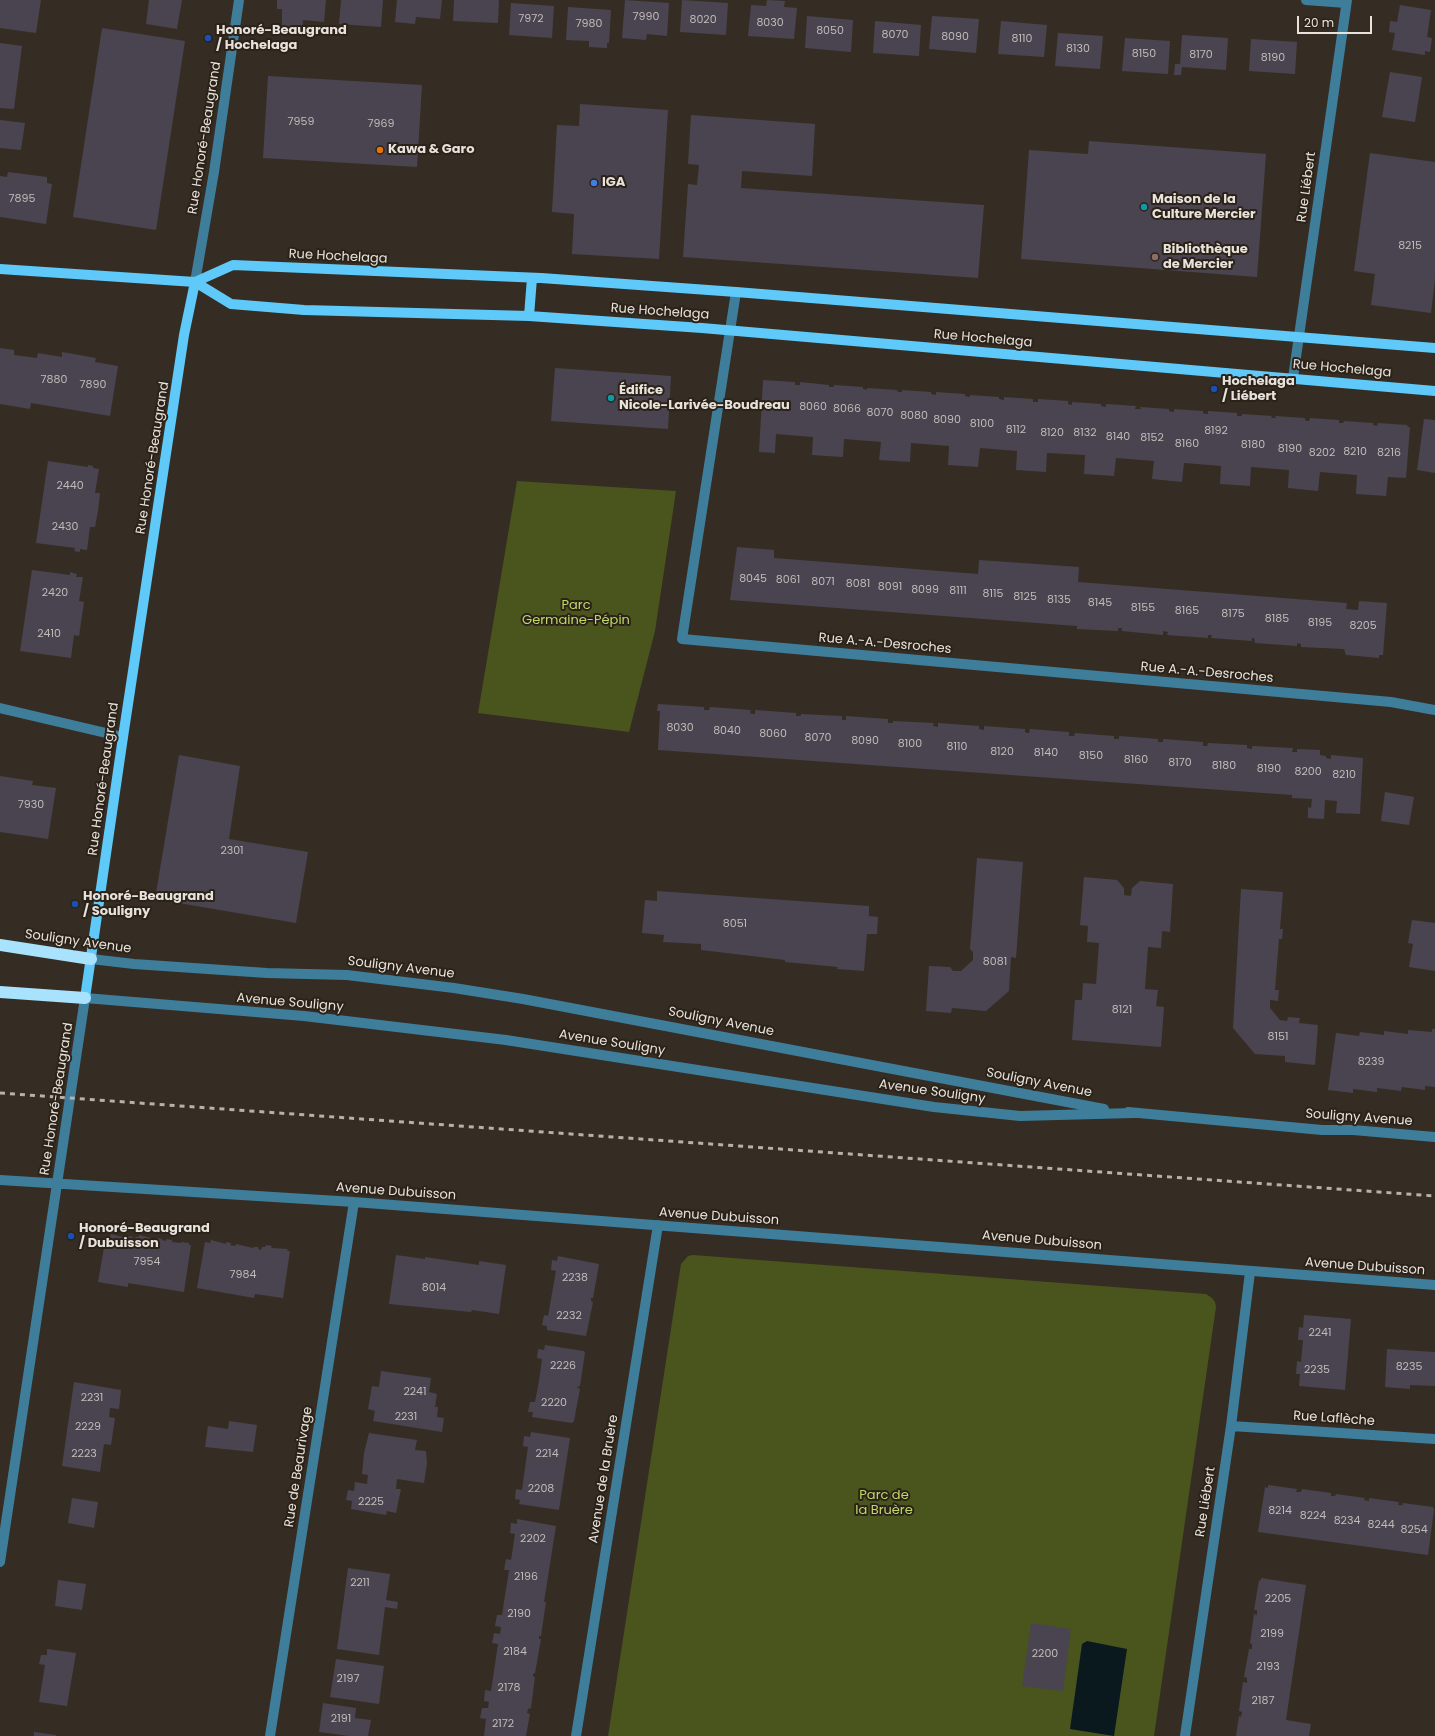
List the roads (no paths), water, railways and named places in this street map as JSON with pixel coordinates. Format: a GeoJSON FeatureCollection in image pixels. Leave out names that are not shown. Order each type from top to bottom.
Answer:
{"type":"FeatureCollection","features":[{"type":"Feature","properties":{"kind":"highway","name":"Souligny Avenue"},"geometry":{"type":"LineString","coordinates":[[0,945],[91,959]]}},
{"type":"Feature","properties":{"kind":"highway"},"geometry":{"type":"LineString","coordinates":[[0,992],[85,998]]}},
{"type":"Feature","properties":{"kind":"main road","name":"Rue Hochelaga"},"geometry":{"type":"LineString","coordinates":[[0,269],[194,282],[233,265],[532,278],[736,292],[1435,348]]}},
{"type":"Feature","properties":{"kind":"main road"},"geometry":{"type":"LineString","coordinates":[[529,316],[532,278]]}},
{"type":"Feature","properties":{"kind":"main road","name":"Rue Hochelaga"},"geometry":{"type":"LineString","coordinates":[[194,282],[230,304],[304,310],[529,316],[731,330],[1435,390]]}},
{"type":"Feature","properties":{"kind":"main road","name":"Rue Honoré-Beaugrand"},"geometry":{"type":"LineString","coordinates":[[85,998],[184,335],[194,282]]}},
{"type":"Feature","properties":{"kind":"street","name":"Rue Honoré-Beaugrand"},"geometry":{"type":"LineString","coordinates":[[194,282],[214,172],[239,0]]}},
{"type":"Feature","properties":{"kind":"street"},"geometry":{"type":"LineString","coordinates":[[1306,0],[1346,1]]}},
{"type":"Feature","properties":{"kind":"street","name":"Rue Liébert"},"geometry":{"type":"LineString","coordinates":[[1293,378],[1346,1]]}},
{"type":"Feature","properties":{"kind":"street","name":"Rue A.-A.-Desroches"},"geometry":{"type":"LineString","coordinates":[[736,292],[682,639],[1391,702],[1435,710]]}},
{"type":"Feature","properties":{"kind":"street"},"geometry":{"type":"LineString","coordinates":[[0,708],[123,736]]}},
{"type":"Feature","properties":{"kind":"street","name":"Souligny Avenue"},"geometry":{"type":"LineString","coordinates":[[91,959],[134,964],[267,973],[347,975],[454,988],[523,999],[1074,1104],[1134,1113],[1322,1130],[1353,1130],[1435,1137]]}},
{"type":"Feature","properties":{"kind":"street","name":"Rue Honoré-Beaugrand"},"geometry":{"type":"LineString","coordinates":[[0,1562],[85,998]]}},
{"type":"Feature","properties":{"kind":"street","name":"Avenue Souligny"},"geometry":{"type":"LineString","coordinates":[[85,998],[304,1016],[499,1039],[934,1107],[1020,1116],[1134,1113]]}},
{"type":"Feature","properties":{"kind":"street","name":"Avenue Dubuisson"},"geometry":{"type":"LineString","coordinates":[[0,1180],[354,1202],[1250,1272],[1435,1285]]}},
{"type":"Feature","properties":{"kind":"street","name":"Rue de Beaurivage"},"geometry":{"type":"LineString","coordinates":[[270,1736],[354,1202]]}},
{"type":"Feature","properties":{"kind":"street","name":"Avenue de la Bruère"},"geometry":{"type":"LineString","coordinates":[[576,1736],[658,1225]]}},
{"type":"Feature","properties":{"kind":"street","name":"Rue Liébert"},"geometry":{"type":"LineString","coordinates":[[1184,1736],[1231,1426],[1250,1272]]}},
{"type":"Feature","properties":{"kind":"street","name":"Rue Laflèche"},"geometry":{"type":"LineString","coordinates":[[1231,1426],[1435,1439]]}},
{"type":"Feature","properties":{"kind":"railway"},"geometry":{"type":"LineString","coordinates":[[0,1093],[1435,1196]]}},
{"type":"Feature","properties":{"kind":"place","name":"Honoré-Beaugrand / Hochelaga"},"geometry":{"type":"Point","coordinates":[208,38]}},
{"type":"Feature","properties":{"kind":"place","name":"Kawa & Garo"},"geometry":{"type":"Point","coordinates":[380,150]}},
{"type":"Feature","properties":{"kind":"place","name":"IGA"},"geometry":{"type":"Point","coordinates":[594,183]}},
{"type":"Feature","properties":{"kind":"place","name":"Maison de la Culture Mercier"},"geometry":{"type":"Point","coordinates":[1144,207]}},
{"type":"Feature","properties":{"kind":"place","name":"Bibliothèque de Mercier"},"geometry":{"type":"Point","coordinates":[1155,257]}},
{"type":"Feature","properties":{"kind":"place","name":"Hochelaga / Liébert"},"geometry":{"type":"Point","coordinates":[1214,389]}},
{"type":"Feature","properties":{"kind":"place","name":"Édifice Nicole-Larivée-Boudreau"},"geometry":{"type":"Point","coordinates":[611,398]}},
{"type":"Feature","properties":{"kind":"place","name":"Honoré-Beaugrand / Souligny"},"geometry":{"type":"Point","coordinates":[75,904]}},
{"type":"Feature","properties":{"kind":"place","name":"Honoré-Beaugrand / Dubuisson"},"geometry":{"type":"Point","coordinates":[71,1236]}},
{"type":"Feature","properties":{"kind":"park label","name":"Parc Germaine-Pépin"},"geometry":{"type":"Point","coordinates":[576,614]}},
{"type":"Feature","properties":{"kind":"park label","name":"Parc de la Bruère"},"geometry":{"type":"Point","coordinates":[884,1504]}}]}
